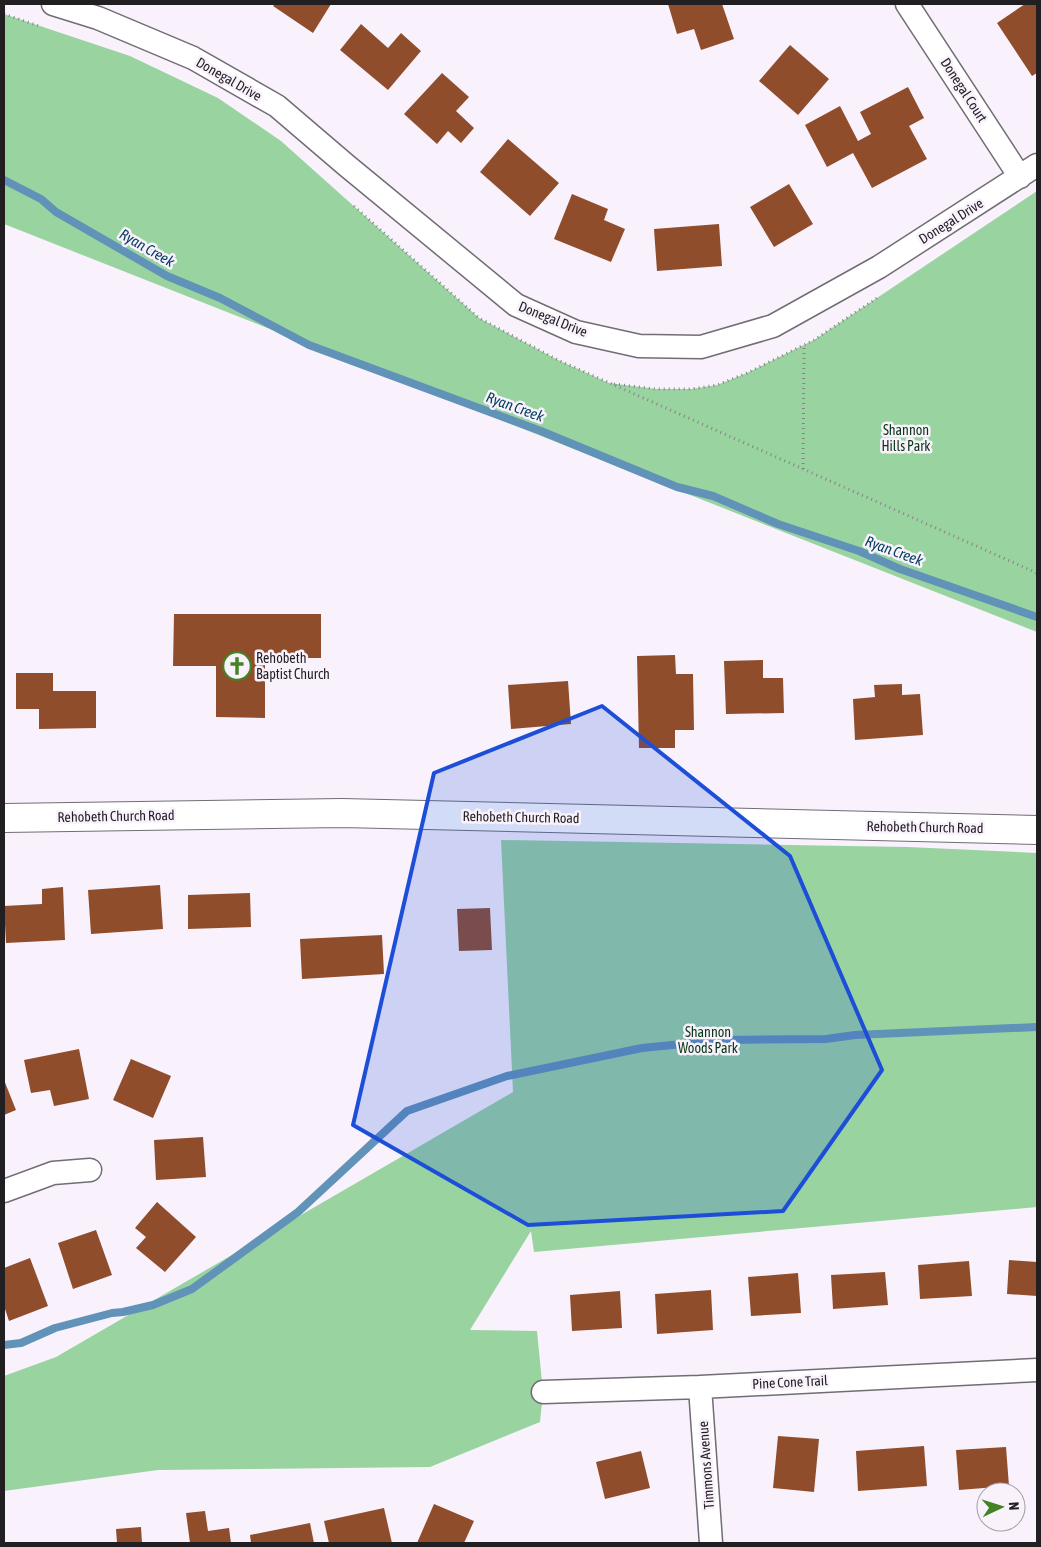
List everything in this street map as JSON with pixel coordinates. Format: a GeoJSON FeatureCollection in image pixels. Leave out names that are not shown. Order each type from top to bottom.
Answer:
{"type":"FeatureCollection","features":[{"type":"Feature","properties":{"kind":"street","name":"Donegal Drive"},"geometry":{"type":"LineString","coordinates":[[53,4],[98,18],[193,58],[277,106],[346,166],[516,305],[576,332],[639,346],[700,347],[773,326],[879,267],[1029,171]]}},
{"type":"Feature","properties":{"kind":"street","name":"Donegal Court"},"geometry":{"type":"LineString","coordinates":[[907,4],[1029,171]]}},
{"type":"Feature","properties":{"kind":"street","name":"Rehobeth Church Road"},"geometry":{"type":"LineString","coordinates":[[4,818],[342,813],[1037,830]]}},
{"type":"Feature","properties":{"kind":"street"},"geometry":{"type":"LineString","coordinates":[[4,1191],[53,1173],[90,1170]]}},
{"type":"Feature","properties":{"kind":"street","name":"Pine Cone Trail"},"geometry":{"type":"LineString","coordinates":[[542,1392],[700,1387],[1037,1370]]}},
{"type":"Feature","properties":{"kind":"street","name":"Timmons Avenue"},"geometry":{"type":"LineString","coordinates":[[700,1387],[711,1543]]}},
{"type":"Feature","properties":{"kind":"path"},"geometry":{"type":"LineString","coordinates":[[804,345],[804,469]]}},
{"type":"Feature","properties":{"kind":"highlighted area"},"geometry":{"type":"Polygon","coordinates":[[[602,706],[790,856],[882,1070],[783,1211],[528,1225],[353,1125],[434,773],[602,706]]]}},
{"type":"Feature","properties":{"kind":"green space","name":"Shannon Hills Park"},"geometry":{"type":"Polygon","coordinates":[[[4,14],[130,56],[218,98],[281,141],[479,318],[558,360],[609,383],[656,389],[691,389],[717,385],[747,373],[814,340],[1037,191],[1037,632],[4,224],[4,14]]]}},
{"type":"Feature","properties":{"kind":"green space","name":"Shannon Woods Park"},"geometry":{"type":"Polygon","coordinates":[[[501,840],[908,847],[1037,853],[1037,1207],[534,1252],[531,1231],[470,1330],[537,1331],[543,1392],[540,1422],[430,1467],[158,1470],[4,1491],[4,1376],[56,1357],[513,1092],[501,840]]]}},
{"type":"Feature","properties":{"kind":"building"},"geometry":{"type":"Polygon","coordinates":[[[275,4],[331,4],[313,33],[273,6],[275,4]]]}},
{"type":"Feature","properties":{"kind":"building"},"geometry":{"type":"Polygon","coordinates":[[[668,4],[722,4],[734,39],[701,50],[694,29],[677,34],[668,4]]]}},
{"type":"Feature","properties":{"kind":"building"},"geometry":{"type":"Polygon","coordinates":[[[1025,4],[1037,4],[1037,73],[1032,76],[997,23],[1025,4]]]}},
{"type":"Feature","properties":{"kind":"building"},"geometry":{"type":"Polygon","coordinates":[[[361,24],[388,48],[401,33],[421,51],[388,90],[340,50],[361,24]]]}},
{"type":"Feature","properties":{"kind":"building"},"geometry":{"type":"Polygon","coordinates":[[[790,45],[829,79],[798,115],[759,81],[790,45]]]}},
{"type":"Feature","properties":{"kind":"building"},"geometry":{"type":"Polygon","coordinates":[[[442,73],[469,97],[456,111],[474,128],[461,143],[448,131],[437,144],[404,114],[442,73]]]}},
{"type":"Feature","properties":{"kind":"building"},"geometry":{"type":"Polygon","coordinates":[[[908,87],[924,118],[909,126],[927,159],[872,188],[853,153],[827,167],[805,125],[840,106],[858,141],[871,134],[860,112],[908,87]]]}},
{"type":"Feature","properties":{"kind":"building"},"geometry":{"type":"Polygon","coordinates":[[[508,139],[559,183],[530,216],[480,172],[508,139]]]}},
{"type":"Feature","properties":{"kind":"building"},"geometry":{"type":"Polygon","coordinates":[[[789,184],[813,224],[774,247],[750,207],[789,184]]]}},
{"type":"Feature","properties":{"kind":"building"},"geometry":{"type":"Polygon","coordinates":[[[572,194],[608,209],[604,220],[625,229],[611,262],[554,239],[572,194]]]}},
{"type":"Feature","properties":{"kind":"building"},"geometry":{"type":"Polygon","coordinates":[[[719,224],[722,266],[657,271],[654,229],[719,224]]]}},
{"type":"Feature","properties":{"kind":"building","name":"Rehobeth Baptist Church"},"geometry":{"type":"Polygon","coordinates":[[[174,614],[321,614],[321,658],[265,658],[265,718],[216,717],[216,666],[173,666],[174,614]]]}},
{"type":"Feature","properties":{"kind":"building"},"geometry":{"type":"Polygon","coordinates":[[[675,655],[676,674],[693,674],[694,730],[675,730],[675,748],[639,748],[637,656],[675,655]]]}},
{"type":"Feature","properties":{"kind":"building"},"geometry":{"type":"Polygon","coordinates":[[[763,660],[763,678],[783,678],[784,713],[726,714],[724,661],[763,660]]]}},
{"type":"Feature","properties":{"kind":"building"},"geometry":{"type":"Polygon","coordinates":[[[16,673],[53,673],[53,691],[96,691],[96,728],[39,729],[39,709],[16,709],[16,673]]]}},
{"type":"Feature","properties":{"kind":"building"},"geometry":{"type":"Polygon","coordinates":[[[568,681],[571,724],[511,729],[508,685],[568,681]]]}},
{"type":"Feature","properties":{"kind":"building"},"geometry":{"type":"Polygon","coordinates":[[[902,684],[902,695],[920,694],[923,735],[855,740],[853,699],[875,697],[874,685],[902,684]]]}},
{"type":"Feature","properties":{"kind":"building"},"geometry":{"type":"Polygon","coordinates":[[[160,885],[163,929],[91,934],[88,890],[160,885]]]}},
{"type":"Feature","properties":{"kind":"building"},"geometry":{"type":"Polygon","coordinates":[[[63,887],[65,940],[6,943],[4,906],[42,904],[42,889],[63,887]]]}},
{"type":"Feature","properties":{"kind":"building"},"geometry":{"type":"Polygon","coordinates":[[[250,893],[251,927],[188,929],[188,895],[250,893]]]}},
{"type":"Feature","properties":{"kind":"building"},"geometry":{"type":"Polygon","coordinates":[[[490,908],[492,950],[459,951],[457,909],[490,908]]]}},
{"type":"Feature","properties":{"kind":"building"},"geometry":{"type":"Polygon","coordinates":[[[382,935],[384,974],[302,979],[300,939],[382,935]]]}},
{"type":"Feature","properties":{"kind":"building"},"geometry":{"type":"Polygon","coordinates":[[[79,1049],[89,1099],[54,1106],[50,1090],[31,1093],[24,1060],[79,1049]]]}},
{"type":"Feature","properties":{"kind":"building"},"geometry":{"type":"Polygon","coordinates":[[[131,1059],[171,1076],[153,1118],[113,1100],[131,1059]]]}},
{"type":"Feature","properties":{"kind":"building"},"geometry":{"type":"Polygon","coordinates":[[[4,1080],[16,1110],[4,1115],[4,1080]]]}},
{"type":"Feature","properties":{"kind":"building"},"geometry":{"type":"Polygon","coordinates":[[[203,1137],[206,1177],[156,1180],[154,1140],[203,1137]]]}},
{"type":"Feature","properties":{"kind":"building"},"geometry":{"type":"Polygon","coordinates":[[[157,1202],[196,1237],[165,1272],[136,1248],[146,1237],[135,1228],[157,1202]]]}},
{"type":"Feature","properties":{"kind":"building"},"geometry":{"type":"Polygon","coordinates":[[[96,1230],[112,1275],[73,1289],[58,1243],[96,1230]]]}},
{"type":"Feature","properties":{"kind":"building"},"geometry":{"type":"Polygon","coordinates":[[[30,1258],[48,1306],[9,1321],[4,1306],[4,1268],[30,1258]]]}},
{"type":"Feature","properties":{"kind":"building"},"geometry":{"type":"Polygon","coordinates":[[[1009,1260],[1037,1262],[1037,1296],[1007,1294],[1009,1260]]]}},
{"type":"Feature","properties":{"kind":"building"},"geometry":{"type":"Polygon","coordinates":[[[969,1261],[972,1296],[920,1299],[918,1265],[969,1261]]]}},
{"type":"Feature","properties":{"kind":"building"},"geometry":{"type":"Polygon","coordinates":[[[885,1272],[888,1305],[833,1309],[831,1275],[885,1272]]]}},
{"type":"Feature","properties":{"kind":"building"},"geometry":{"type":"Polygon","coordinates":[[[798,1273],[801,1313],[751,1316],[748,1277],[798,1273]]]}},
{"type":"Feature","properties":{"kind":"building"},"geometry":{"type":"Polygon","coordinates":[[[711,1290],[713,1330],[657,1334],[655,1294],[711,1290]]]}},
{"type":"Feature","properties":{"kind":"building"},"geometry":{"type":"Polygon","coordinates":[[[620,1291],[622,1328],[572,1331],[570,1295],[620,1291]]]}},
{"type":"Feature","properties":{"kind":"building"},"geometry":{"type":"Polygon","coordinates":[[[778,1436],[819,1439],[814,1492],[773,1488],[778,1436]]]}},
{"type":"Feature","properties":{"kind":"building"},"geometry":{"type":"Polygon","coordinates":[[[924,1446],[927,1486],[858,1491],[856,1451],[924,1446]]]}},
{"type":"Feature","properties":{"kind":"building"},"geometry":{"type":"Polygon","coordinates":[[[1006,1447],[1009,1482],[976,1482],[976,1489],[959,1490],[956,1450],[1006,1447]]]}},
{"type":"Feature","properties":{"kind":"building"},"geometry":{"type":"Polygon","coordinates":[[[641,1451],[650,1488],[605,1499],[596,1462],[641,1451]]]}},
{"type":"Feature","properties":{"kind":"building"},"geometry":{"type":"Polygon","coordinates":[[[434,1504],[474,1521],[464,1543],[417,1543],[434,1504]]]}},
{"type":"Feature","properties":{"kind":"building"},"geometry":{"type":"Polygon","coordinates":[[[384,1508],[392,1543],[329,1543],[324,1521],[384,1508]]]}},
{"type":"Feature","properties":{"kind":"building"},"geometry":{"type":"Polygon","coordinates":[[[205,1511],[208,1531],[229,1528],[231,1543],[190,1543],[186,1513],[205,1511]]]}},
{"type":"Feature","properties":{"kind":"building"},"geometry":{"type":"Polygon","coordinates":[[[310,1523],[314,1543],[251,1543],[250,1535],[310,1523]]]}},
{"type":"Feature","properties":{"kind":"building"},"geometry":{"type":"Polygon","coordinates":[[[141,1527],[142,1543],[117,1543],[116,1529],[141,1527]]]}},
{"type":"Feature","properties":{"kind":"waterway","name":"Ryan Creek"},"geometry":{"type":"LineString","coordinates":[[4,180],[41,199],[56,212],[167,276],[220,298],[309,345],[541,431],[677,487],[713,496],[778,524],[859,551],[900,569],[1037,617]]}},
{"type":"Feature","properties":{"kind":"waterway"},"geometry":{"type":"LineString","coordinates":[[4,1345],[21,1343],[55,1328],[112,1313],[153,1305],[192,1289],[298,1212],[407,1111],[507,1076],[642,1048],[723,1040],[826,1039],[855,1035],[1037,1027]]}},
{"type":"Feature","properties":{"kind":"place","name":"Rehobeth Baptist Church"},"geometry":{"type":"Point","coordinates":[237,666]}}]}
